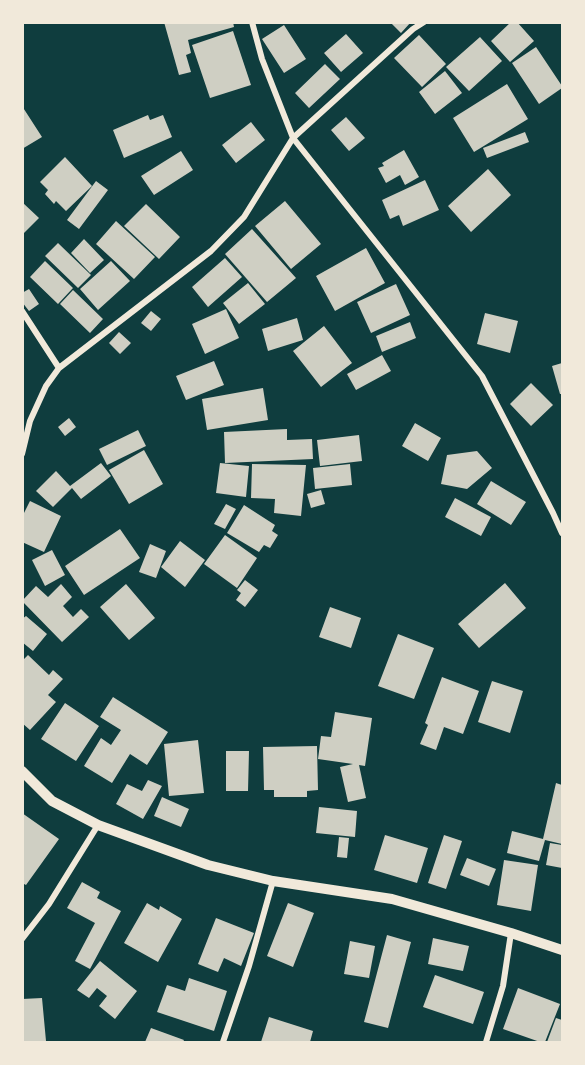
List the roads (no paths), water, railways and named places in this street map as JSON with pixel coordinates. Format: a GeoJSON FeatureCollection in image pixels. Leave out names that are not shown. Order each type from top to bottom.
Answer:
{"type":"FeatureCollection","features":[{"type":"Feature","properties":{"kind":"street"},"geometry":{"type":"LineString","coordinates":[[252,22],[262,59],[293,138],[482,376],[554,513],[562,533]]}},
{"type":"Feature","properties":{"kind":"street"},"geometry":{"type":"LineString","coordinates":[[22,454],[30,421],[46,386],[59,368],[220,242],[244,217],[293,138],[413,29],[424,22]]}},
{"type":"Feature","properties":{"kind":"street"},"geometry":{"type":"LineString","coordinates":[[22,311],[59,368]]}},
{"type":"Feature","properties":{"kind":"street"},"geometry":{"type":"LineString","coordinates":[[22,771],[52,801],[98,825],[208,865],[273,881],[392,900],[511,933],[562,950]]}},
{"type":"Feature","properties":{"kind":"street"},"geometry":{"type":"LineString","coordinates":[[22,939],[48,904],[98,825]]}},
{"type":"Feature","properties":{"kind":"street"},"geometry":{"type":"LineString","coordinates":[[223,1042],[249,966],[273,881]]}},
{"type":"Feature","properties":{"kind":"street"},"geometry":{"type":"LineString","coordinates":[[486,1042],[503,986],[511,933]]}}]}
